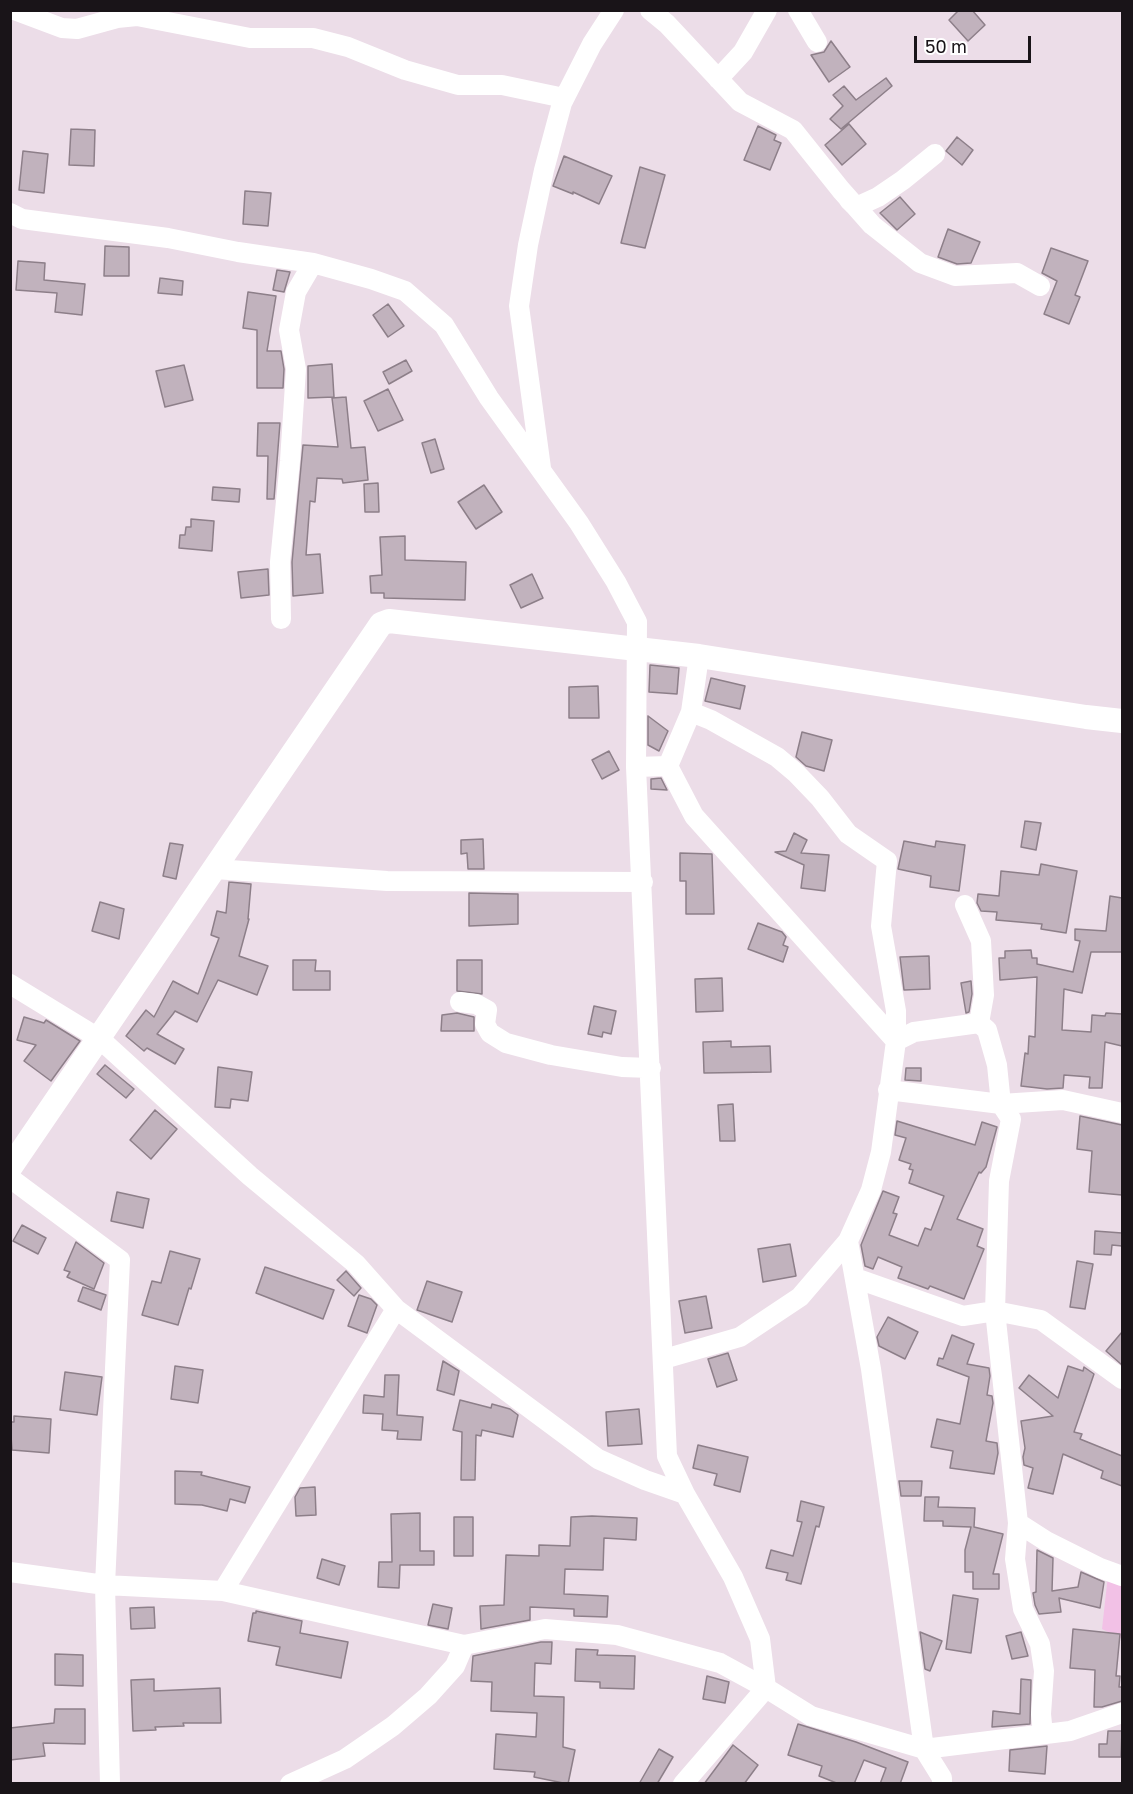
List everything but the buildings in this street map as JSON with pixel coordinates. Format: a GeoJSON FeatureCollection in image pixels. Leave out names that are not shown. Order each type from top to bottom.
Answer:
{"type":"FeatureCollection","features":[{"type":"Feature","properties":{"kind":"street"},"geometry":{"type":"LineString","coordinates":[[14,10],[62,28],[77,29],[117,18],[137,16],[250,38],[314,38],[348,47],[405,70],[458,85],[502,85],[564,98]]}},
{"type":"Feature","properties":{"kind":"street"},"geometry":{"type":"LineString","coordinates":[[542,473],[519,306],[528,245],[544,170],[564,98],[592,44],[614,10]]}},
{"type":"Feature","properties":{"kind":"street"},"geometry":{"type":"LineString","coordinates":[[650,10],[668,24],[740,102],[793,130],[872,225],[920,263],[955,276],[1017,273],[1040,286]]}},
{"type":"Feature","properties":{"kind":"street"},"geometry":{"type":"LineString","coordinates":[[718,79],[744,52],[767,10]]}},
{"type":"Feature","properties":{"kind":"street"},"geometry":{"type":"LineString","coordinates":[[807,14],[817,42]]}},
{"type":"Feature","properties":{"kind":"street"},"geometry":{"type":"LineString","coordinates":[[856,207],[878,197],[935,154]]}},
{"type":"Feature","properties":{"kind":"street"},"geometry":{"type":"LineString","coordinates":[[10,213],[22,219],[168,238],[238,252],[313,263],[405,291],[444,325],[489,398],[579,524],[616,582],[637,622],[635,650],[636,767],[643,882],[667,1456],[685,1494],[733,1577],[760,1639],[766,1688],[683,1784]]}},
{"type":"Feature","properties":{"kind":"street"},"geometry":{"type":"LineString","coordinates":[[281,619],[279,562],[290,461],[296,369],[289,330],[296,292],[313,263]]}},
{"type":"Feature","properties":{"kind":"street"},"geometry":{"type":"LineString","coordinates":[[10,1168],[100,1040],[381,624],[389,621],[699,656],[1122,721]]}},
{"type":"Feature","properties":{"kind":"street"},"geometry":{"type":"LineString","coordinates":[[668,766],[691,712],[699,656]]}},
{"type":"Feature","properties":{"kind":"street"},"geometry":{"type":"LineString","coordinates":[[664,1359],[740,1337],[800,1297],[848,1241],[871,1190],[881,1152],[896,1041],[896,1011],[881,926],[886,861],[848,834],[820,798],[777,757],[711,720],[691,712]]}},
{"type":"Feature","properties":{"kind":"street"},"geometry":{"type":"LineString","coordinates":[[636,767],[668,766]]}},
{"type":"Feature","properties":{"kind":"street"},"geometry":{"type":"LineString","coordinates":[[668,766],[694,816],[896,1041]]}},
{"type":"Feature","properties":{"kind":"street"},"geometry":{"type":"LineString","coordinates":[[215,869],[387,881],[643,882]]}},
{"type":"Feature","properties":{"kind":"street"},"geometry":{"type":"LineString","coordinates":[[965,905],[981,941],[984,996],[979,1023]]}},
{"type":"Feature","properties":{"kind":"street"},"geometry":{"type":"LineString","coordinates":[[10,984],[100,1040],[250,1176],[356,1264],[396,1309],[598,1459],[645,1480],[685,1494]]}},
{"type":"Feature","properties":{"kind":"street"},"geometry":{"type":"LineString","coordinates":[[460,1002],[476,1004],[487,1010],[485,1024],[490,1033],[506,1043],[551,1055],[622,1067],[651,1068]]}},
{"type":"Feature","properties":{"kind":"street"},"geometry":{"type":"LineString","coordinates":[[896,1041],[914,1032],[979,1023],[987,1030],[997,1065],[1001,1104],[1011,1119],[999,1180],[995,1311],[1018,1523],[1015,1559],[1023,1609],[1040,1644],[1044,1671],[1041,1714],[1043,1734]]}},
{"type":"Feature","properties":{"kind":"street"},"geometry":{"type":"LineString","coordinates":[[888,1090],[1001,1104],[1063,1100],[1122,1113]]}},
{"type":"Feature","properties":{"kind":"street"},"geometry":{"type":"LineString","coordinates":[[10,1178],[120,1260],[105,1586],[110,1784]]}},
{"type":"Feature","properties":{"kind":"street"},"geometry":{"type":"LineString","coordinates":[[848,1241],[871,1369],[924,1749],[942,1778],[942,1784]]}},
{"type":"Feature","properties":{"kind":"street"},"geometry":{"type":"LineString","coordinates":[[855,1278],[963,1316],[995,1311],[1041,1320],[1122,1379]]}},
{"type":"Feature","properties":{"kind":"street"},"geometry":{"type":"LineString","coordinates":[[223,1590],[396,1309]]}},
{"type":"Feature","properties":{"kind":"street"},"geometry":{"type":"LineString","coordinates":[[1018,1523],[1046,1541],[1100,1568],[1122,1576]]}},
{"type":"Feature","properties":{"kind":"street"},"geometry":{"type":"LineString","coordinates":[[10,1572],[105,1586],[223,1590],[464,1645],[546,1629],[617,1635],[720,1663],[810,1716],[924,1749],[1070,1731],[1122,1713]]}},
{"type":"Feature","properties":{"kind":"street"},"geometry":{"type":"LineString","coordinates":[[290,1784],[345,1759],[393,1726],[428,1696],[455,1666],[464,1645]]}},
{"type":"Feature","properties":{"kind":"shaded area"},"geometry":{"type":"Polygon","coordinates":[[[1108,1575],[1122,1580],[1122,1639],[1102,1629],[1108,1575]]]}}]}
